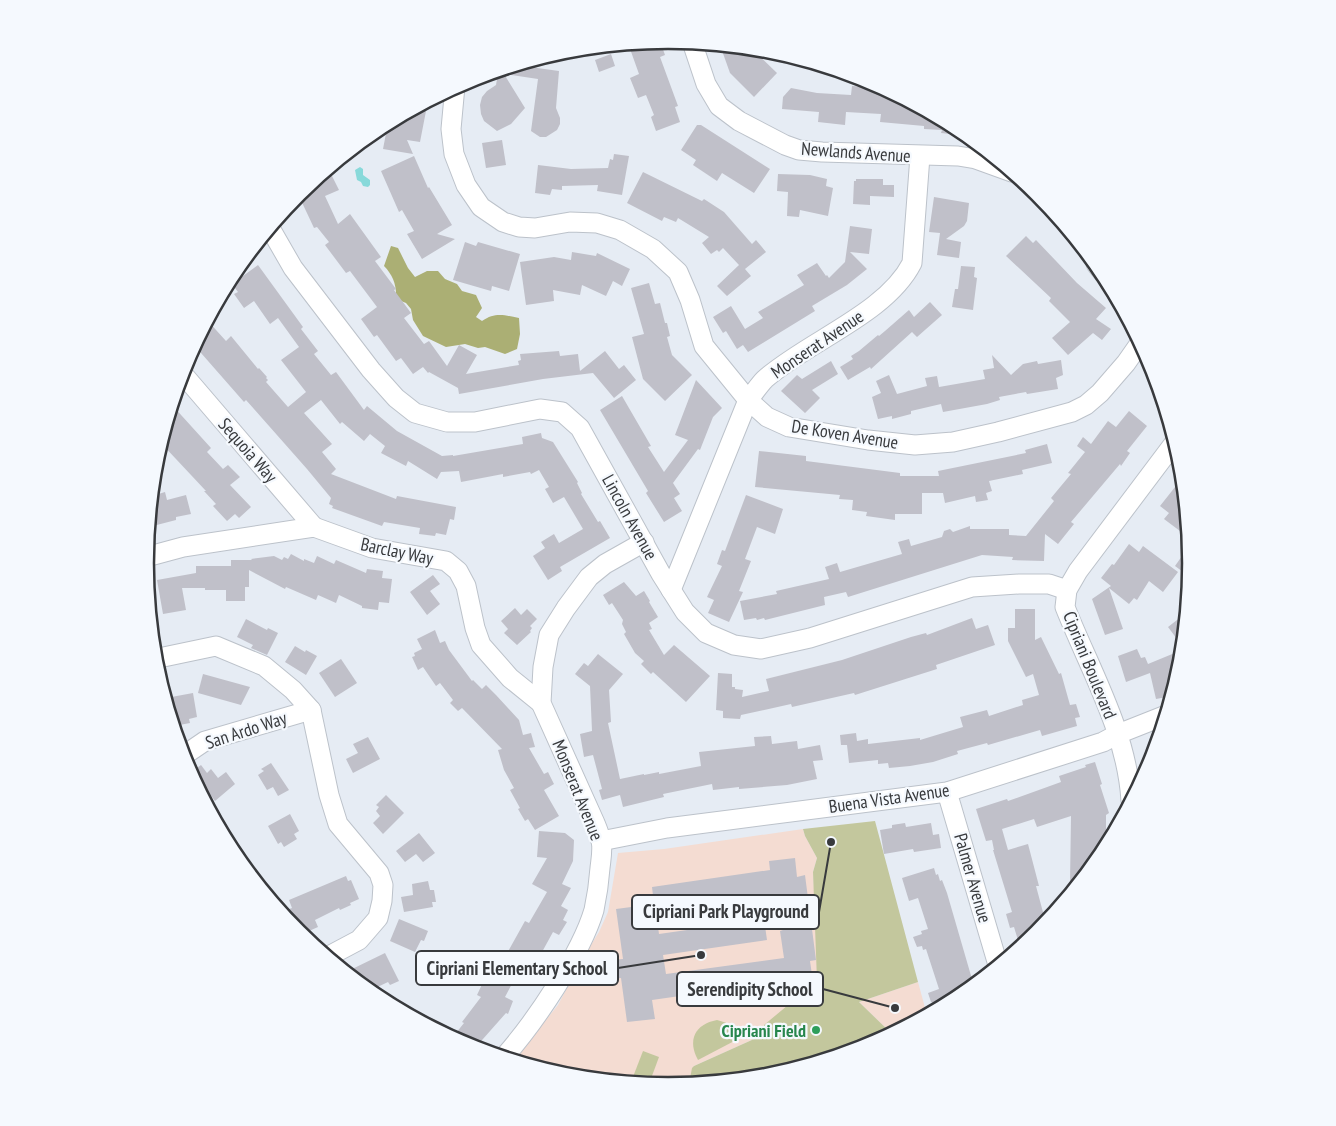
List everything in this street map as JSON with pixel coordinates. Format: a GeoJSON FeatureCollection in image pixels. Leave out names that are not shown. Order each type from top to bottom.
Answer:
{"type":"FeatureCollection","features":[{"type":"Feature","properties":{"kind":"street","name":"Newlands Avenue"},"geometry":{"type":"LineString","coordinates":[[695,50],[706,84],[718,106],[739,121],[785,145],[799,150],[958,156],[976,159],[994,166]]}},
{"type":"Feature","properties":{"kind":"street","name":"De Koven Avenue"},"geometry":{"type":"LineString","coordinates":[[455,96],[451,129],[454,154],[466,185],[482,206],[503,222],[519,227],[535,228],[570,222],[597,223],[620,230],[653,249],[678,272],[690,300],[704,346],[748,400],[767,417],[789,427],[868,440],[915,445],[953,442],[998,432],[1072,412],[1086,405],[1100,393],[1126,364],[1135,350]]}},
{"type":"Feature","properties":{"kind":"street","name":"Monserat Avenue"},"geometry":{"type":"LineString","coordinates":[[671,590],[748,400],[764,380],[782,366],[882,300],[906,273],[912,263],[920,156]]}},
{"type":"Feature","properties":{"kind":"street","name":"Lincoln Avenue"},"geometry":{"type":"LineString","coordinates":[[273,234],[293,268],[365,363],[396,398],[415,412],[447,422],[475,422],[540,409],[562,412],[580,428],[685,612],[706,632],[734,645],[761,649],[810,638],[972,587],[1049,584],[1067,590]]}},
{"type":"Feature","properties":{"kind":"street","name":"Sequoia Way"},"geometry":{"type":"LineString","coordinates":[[188,380],[314,527]]}},
{"type":"Feature","properties":{"kind":"street","name":"Cipriani Boulevard"},"geometry":{"type":"LineString","coordinates":[[1129,790],[1118,734],[1066,607],[1067,590],[1078,571],[1169,450]]}},
{"type":"Feature","properties":{"kind":"street","name":"Barclay Way"},"geometry":{"type":"LineString","coordinates":[[154,555],[183,547],[314,527],[372,548],[446,561],[458,571],[466,586],[475,628],[481,645],[510,678],[541,703]]}},
{"type":"Feature","properties":{"kind":"street","name":"Monserat Avenue"},"geometry":{"type":"LineString","coordinates":[[509,1052],[517,1043],[556,984],[587,928],[594,909],[599,880],[601,841],[595,823],[541,703],[541,678],[549,635],[566,608],[594,572],[644,542]]}},
{"type":"Feature","properties":{"kind":"street"},"geometry":{"type":"LineString","coordinates":[[163,657],[216,646],[264,666],[292,690],[311,710],[328,795],[338,824],[379,873],[383,885],[378,918],[360,940],[334,954]]}},
{"type":"Feature","properties":{"kind":"street","name":"San Ardo Way"},"geometry":{"type":"LineString","coordinates":[[190,751],[205,741],[311,710]]}},
{"type":"Feature","properties":{"kind":"street","name":"Buena Vista Avenue"},"geometry":{"type":"LineString","coordinates":[[601,841],[667,828],[947,792],[1103,742],[1158,717]]}},
{"type":"Feature","properties":{"kind":"street","name":"Palmer Avenue"},"geometry":{"type":"LineString","coordinates":[[947,792],[996,959]]}},
{"type":"Feature","properties":{"kind":"shaded area"},"geometry":{"type":"Polygon","coordinates":[[[803,829],[817,858],[813,872],[818,950],[817,981],[763,1035],[694,1066],[691,1076],[634,1076],[601,1073],[535,1060],[517,1055],[558,1005],[582,959],[599,932],[608,912],[618,853],[664,849],[803,829]]]}},
{"type":"Feature","properties":{"kind":"shaded area"},"geometry":{"type":"Polygon","coordinates":[[[918,982],[925,1008],[886,1028],[859,1002],[918,982]]]}},
{"type":"Feature","properties":{"kind":"green space"},"geometry":{"type":"Polygon","coordinates":[[[391,246],[398,248],[415,277],[427,271],[438,271],[445,279],[457,284],[462,291],[476,295],[482,308],[476,317],[482,321],[495,315],[519,318],[520,334],[517,349],[505,354],[485,347],[478,348],[465,344],[446,347],[423,336],[413,320],[411,309],[406,303],[396,299],[394,281],[384,266],[391,246]]]}},
{"type":"Feature","properties":{"kind":"green space"},"geometry":{"type":"Polygon","coordinates":[[[875,821],[918,982],[859,1002],[886,1028],[865,1038],[801,1060],[735,1073],[690,1076],[694,1066],[763,1035],[764,1025],[817,981],[813,872],[817,858],[803,829],[875,821]]]}},
{"type":"Feature","properties":{"kind":"green space"},"geometry":{"type":"Polygon","coordinates":[[[717,1020],[732,1026],[740,1038],[698,1060],[693,1046],[695,1034],[703,1025],[717,1020]]]}},
{"type":"Feature","properties":{"kind":"green space"},"geometry":{"type":"Polygon","coordinates":[[[643,1051],[659,1057],[652,1077],[633,1076],[643,1051]]]}},
{"type":"Feature","properties":{"kind":"water"},"geometry":{"type":"Polygon","coordinates":[[[360,167],[363,169],[363,175],[370,180],[368,187],[363,186],[357,180],[355,170],[360,167]]]}},
{"type":"Feature","properties":{"kind":"building"},"geometry":{"type":"Polygon","coordinates":[[[663,49],[665,55],[660,57],[678,106],[675,107],[680,122],[656,131],[651,117],[654,115],[646,95],[638,98],[630,78],[639,74],[631,50],[663,49]]]}},
{"type":"Feature","properties":{"kind":"building"},"geometry":{"type":"Polygon","coordinates":[[[722,52],[761,58],[777,73],[754,97],[730,73],[722,52]]]}},
{"type":"Feature","properties":{"kind":"building"},"geometry":{"type":"Polygon","coordinates":[[[611,54],[615,66],[599,72],[595,60],[611,54]]]}},
{"type":"Feature","properties":{"kind":"building"},"geometry":{"type":"Polygon","coordinates":[[[531,67],[559,71],[556,108],[560,124],[557,130],[546,137],[540,137],[531,131],[538,79],[508,75],[531,67]]]}},
{"type":"Feature","properties":{"kind":"building"},"geometry":{"type":"Polygon","coordinates":[[[505,75],[525,108],[511,124],[497,131],[484,121],[480,105],[482,97],[496,85],[497,78],[505,75]]]}},
{"type":"Feature","properties":{"kind":"building"},"geometry":{"type":"Polygon","coordinates":[[[852,86],[865,88],[895,102],[953,134],[941,133],[942,130],[924,129],[924,126],[880,122],[881,114],[846,112],[845,125],[818,122],[819,112],[782,109],[783,97],[791,88],[817,93],[851,95],[852,86]]]}},
{"type":"Feature","properties":{"kind":"building"},"geometry":{"type":"Polygon","coordinates":[[[426,111],[420,142],[407,140],[413,154],[383,149],[386,133],[426,111]]]}},
{"type":"Feature","properties":{"kind":"building"},"geometry":{"type":"Polygon","coordinates":[[[697,125],[701,125],[770,169],[754,193],[722,173],[717,181],[693,165],[696,160],[681,150],[697,125]]]}},
{"type":"Feature","properties":{"kind":"building"},"geometry":{"type":"Polygon","coordinates":[[[502,140],[506,165],[486,168],[482,143],[502,140]]]}},
{"type":"Feature","properties":{"kind":"building"},"geometry":{"type":"Polygon","coordinates":[[[614,154],[629,156],[622,195],[597,191],[598,185],[562,186],[562,190],[552,189],[550,195],[535,193],[538,165],[571,169],[608,168],[610,159],[613,160],[614,154]]]}},
{"type":"Feature","properties":{"kind":"building"},"geometry":{"type":"Polygon","coordinates":[[[414,156],[428,188],[452,225],[437,234],[455,239],[422,259],[407,234],[414,231],[402,210],[399,212],[381,171],[414,156]]]}},
{"type":"Feature","properties":{"kind":"building"},"geometry":{"type":"Polygon","coordinates":[[[643,172],[702,201],[704,199],[724,212],[752,244],[756,240],[766,252],[745,269],[751,276],[727,296],[717,286],[739,265],[723,248],[719,252],[717,250],[711,254],[702,243],[709,237],[678,218],[676,222],[664,217],[662,221],[627,203],[643,172]]]}},
{"type":"Feature","properties":{"kind":"building"},"geometry":{"type":"Polygon","coordinates":[[[331,174],[339,190],[325,196],[338,224],[350,214],[381,257],[375,261],[411,313],[404,318],[424,344],[429,341],[447,366],[459,345],[477,355],[466,374],[519,365],[518,361],[521,360],[520,354],[559,351],[560,356],[578,354],[580,371],[605,351],[619,369],[624,365],[636,380],[614,398],[593,373],[543,379],[459,394],[458,388],[428,373],[423,367],[413,374],[401,358],[396,361],[377,335],[374,337],[361,319],[377,307],[350,271],[346,273],[325,245],[329,242],[317,227],[314,228],[302,202],[331,174]]]}},
{"type":"Feature","properties":{"kind":"building"},"geometry":{"type":"Polygon","coordinates":[[[778,174],[810,175],[827,179],[826,186],[833,188],[828,216],[800,210],[799,217],[787,216],[788,192],[777,191],[778,174]]]}},
{"type":"Feature","properties":{"kind":"building"},"geometry":{"type":"Polygon","coordinates":[[[856,179],[883,179],[883,185],[894,185],[894,197],[870,196],[870,205],[853,204],[854,181],[856,179]]]}},
{"type":"Feature","properties":{"kind":"building"},"geometry":{"type":"Polygon","coordinates":[[[934,197],[969,203],[967,221],[964,226],[946,239],[961,242],[959,258],[937,255],[940,233],[929,232],[934,197]]]}},
{"type":"Feature","properties":{"kind":"building"},"geometry":{"type":"Polygon","coordinates":[[[850,226],[872,229],[869,254],[850,252],[867,269],[847,285],[812,306],[815,311],[748,352],[743,345],[737,349],[726,331],[723,333],[713,317],[731,306],[745,329],[763,318],[758,312],[804,285],[797,275],[817,263],[829,278],[845,262],[850,226]]]}},
{"type":"Feature","properties":{"kind":"building"},"geometry":{"type":"Polygon","coordinates":[[[1026,236],[1033,243],[1036,240],[1077,283],[1106,308],[1096,319],[1111,329],[1102,340],[1093,333],[1068,355],[1052,338],[1070,322],[1049,301],[1051,298],[1006,256],[1026,236]]]}},
{"type":"Feature","properties":{"kind":"building"},"geometry":{"type":"Polygon","coordinates":[[[465,242],[476,246],[478,242],[520,254],[509,291],[492,286],[491,291],[453,280],[465,242]]]}},
{"type":"Feature","properties":{"kind":"building"},"geometry":{"type":"Polygon","coordinates":[[[572,252],[596,256],[597,253],[630,269],[622,286],[613,281],[606,296],[582,285],[580,295],[553,290],[554,301],[526,305],[520,262],[554,257],[571,260],[572,252]]]}},
{"type":"Feature","properties":{"kind":"building"},"geometry":{"type":"Polygon","coordinates":[[[258,265],[303,327],[301,329],[318,351],[314,354],[331,375],[336,372],[364,410],[367,406],[397,431],[442,456],[453,456],[523,444],[522,437],[541,433],[542,438],[553,442],[578,482],[581,494],[610,538],[560,567],[562,571],[548,580],[533,556],[545,548],[541,542],[554,534],[559,543],[583,529],[564,497],[553,503],[545,489],[549,487],[539,470],[531,474],[530,472],[503,477],[503,474],[461,482],[459,471],[441,472],[437,479],[408,461],[406,466],[381,453],[385,446],[370,434],[364,441],[342,422],[340,424],[321,400],[304,413],[332,444],[322,452],[336,469],[331,474],[396,499],[397,496],[456,507],[454,520],[450,519],[446,535],[436,533],[435,536],[419,534],[420,528],[384,522],[382,526],[332,508],[333,506],[329,504],[331,498],[307,469],[200,352],[212,326],[226,341],[231,336],[267,377],[268,380],[266,382],[288,407],[306,392],[281,360],[299,347],[278,318],[270,324],[254,301],[244,308],[234,294],[238,292],[234,287],[239,279],[258,265]]]}},
{"type":"Feature","properties":{"kind":"building"},"geometry":{"type":"Polygon","coordinates":[[[961,266],[975,267],[974,277],[977,278],[973,310],[952,307],[955,289],[958,289],[961,266]]]}},
{"type":"Feature","properties":{"kind":"building"},"geometry":{"type":"Polygon","coordinates":[[[649,283],[655,304],[660,303],[665,323],[667,323],[670,336],[667,337],[672,355],[692,375],[665,401],[643,379],[632,337],[644,334],[631,288],[649,283]]]}},
{"type":"Feature","properties":{"kind":"building"},"geometry":{"type":"Polygon","coordinates":[[[930,302],[942,315],[917,337],[912,332],[871,369],[870,367],[848,380],[840,367],[853,359],[851,356],[879,336],[909,310],[914,317],[930,302]]]}},
{"type":"Feature","properties":{"kind":"building"},"geometry":{"type":"Polygon","coordinates":[[[992,355],[1011,375],[1023,364],[1037,361],[1038,364],[1061,360],[1063,375],[1056,378],[1058,389],[999,397],[1000,400],[987,404],[943,412],[941,404],[911,411],[911,414],[892,419],[892,416],[878,419],[872,397],[881,393],[876,381],[889,375],[897,394],[927,386],[925,378],[937,376],[939,387],[985,379],[983,370],[994,368],[992,355]]]}},
{"type":"Feature","properties":{"kind":"building"},"geometry":{"type":"Polygon","coordinates":[[[831,361],[838,374],[812,390],[820,398],[805,413],[781,391],[797,375],[802,379],[831,361]]]}},
{"type":"Feature","properties":{"kind":"building"},"geometry":{"type":"Polygon","coordinates":[[[696,380],[722,408],[713,417],[700,450],[698,449],[673,483],[680,494],[674,498],[682,511],[664,522],[600,410],[622,396],[651,446],[648,447],[664,472],[688,440],[675,435],[696,380]]]}},
{"type":"Feature","properties":{"kind":"building"},"geometry":{"type":"Polygon","coordinates":[[[177,411],[211,448],[207,452],[223,469],[228,465],[240,477],[230,485],[251,507],[239,518],[235,514],[227,521],[213,506],[216,504],[204,491],[206,491],[167,449],[177,411]]]}},
{"type":"Feature","properties":{"kind":"building"},"geometry":{"type":"Polygon","coordinates":[[[1129,411],[1147,426],[1127,451],[1130,453],[1121,466],[1120,464],[1071,522],[1074,524],[1058,544],[1045,534],[1044,561],[1012,560],[1013,557],[982,555],[848,597],[846,592],[824,597],[825,605],[765,620],[764,618],[757,620],[756,618],[744,620],[740,601],[777,594],[776,591],[829,579],[825,567],[837,563],[840,572],[902,554],[898,542],[909,539],[911,546],[942,537],[944,531],[950,529],[953,532],[970,526],[970,529],[1009,529],[1009,535],[1026,536],[1054,501],[1051,498],[1071,474],[1068,473],[1085,452],[1077,446],[1083,437],[1091,444],[1108,421],[1116,427],[1129,411]]]}},
{"type":"Feature","properties":{"kind":"building"},"geometry":{"type":"Polygon","coordinates":[[[1047,444],[1052,463],[1022,470],[1023,474],[989,481],[992,491],[986,493],[988,500],[976,502],[975,496],[945,503],[943,493],[922,493],[922,514],[895,514],[895,520],[866,516],[867,512],[852,510],[853,500],[839,499],[840,495],[755,487],[759,451],[806,456],[806,461],[900,473],[900,476],[939,476],[938,471],[1026,453],[1025,450],[1047,444]]]}},
{"type":"Feature","properties":{"kind":"building"},"geometry":{"type":"Polygon","coordinates":[[[1176,486],[1181,532],[1164,519],[1169,513],[1160,506],[1176,486]]]}},
{"type":"Feature","properties":{"kind":"building"},"geometry":{"type":"Polygon","coordinates":[[[165,492],[167,500],[186,495],[191,514],[176,517],[176,520],[155,525],[158,494],[165,492]]]}},
{"type":"Feature","properties":{"kind":"building"},"geometry":{"type":"Polygon","coordinates":[[[746,495],[783,509],[775,534],[757,527],[745,559],[751,561],[739,591],[743,592],[729,622],[708,613],[714,600],[707,597],[722,566],[717,564],[722,550],[725,551],[746,495]]]}},
{"type":"Feature","properties":{"kind":"building"},"geometry":{"type":"Polygon","coordinates":[[[1129,544],[1139,552],[1143,546],[1178,572],[1163,592],[1149,581],[1137,600],[1134,598],[1129,604],[1109,588],[1123,629],[1105,635],[1092,599],[1111,586],[1101,578],[1112,564],[1114,565],[1129,544]]]}},
{"type":"Feature","properties":{"kind":"building"},"geometry":{"type":"Polygon","coordinates":[[[291,554],[304,561],[304,559],[314,563],[317,556],[334,564],[336,560],[366,573],[367,569],[383,571],[382,578],[392,579],[389,603],[379,602],[378,610],[362,608],[362,606],[339,595],[336,603],[318,595],[316,600],[286,587],[285,589],[249,570],[249,587],[245,587],[245,601],[226,601],[226,590],[182,588],[186,610],[163,614],[157,580],[196,573],[196,566],[231,566],[231,560],[252,560],[274,556],[282,560],[284,557],[288,559],[291,554]]]}},
{"type":"Feature","properties":{"kind":"building"},"geometry":{"type":"Polygon","coordinates":[[[1182,556],[1182,571],[1175,566],[1182,556]]]}},
{"type":"Feature","properties":{"kind":"building"},"geometry":{"type":"Polygon","coordinates":[[[433,575],[440,584],[430,591],[440,604],[427,615],[410,592],[433,575]]]}},
{"type":"Feature","properties":{"kind":"building"},"geometry":{"type":"Polygon","coordinates":[[[624,582],[636,596],[644,591],[650,601],[658,617],[649,623],[652,629],[649,630],[664,655],[674,645],[710,676],[686,702],[653,672],[651,674],[641,664],[644,661],[635,653],[624,634],[626,632],[622,624],[623,620],[612,603],[609,605],[603,595],[624,582]]]}},
{"type":"Feature","properties":{"kind":"building"},"geometry":{"type":"Polygon","coordinates":[[[515,608],[521,615],[527,609],[537,619],[530,626],[532,628],[531,632],[517,645],[504,633],[508,629],[501,621],[515,608]]]}},
{"type":"Feature","properties":{"kind":"building"},"geometry":{"type":"Polygon","coordinates":[[[1015,609],[1035,609],[1035,640],[1041,637],[1059,674],[1061,673],[1070,705],[1076,704],[1080,717],[1075,718],[1077,726],[1042,736],[1040,730],[988,745],[987,743],[957,751],[958,754],[933,762],[910,766],[889,768],[888,763],[878,764],[878,760],[849,763],[847,745],[841,745],[840,735],[856,733],[857,741],[868,739],[868,744],[920,738],[920,740],[963,727],[960,717],[987,710],[989,716],[1023,705],[1022,700],[1039,695],[1033,674],[1026,677],[1008,641],[1008,628],[1015,628],[1015,609]]]}},
{"type":"Feature","properties":{"kind":"building"},"geometry":{"type":"Polygon","coordinates":[[[972,618],[976,629],[988,625],[995,645],[936,665],[937,669],[855,695],[854,693],[792,707],[791,704],[741,715],[740,719],[723,718],[723,711],[716,710],[718,673],[732,674],[732,687],[743,690],[742,697],[769,691],[766,679],[842,660],[911,637],[926,633],[927,635],[972,618]]]}},
{"type":"Feature","properties":{"kind":"building"},"geometry":{"type":"Polygon","coordinates":[[[1179,618],[1176,638],[1168,627],[1179,618]]]}},
{"type":"Feature","properties":{"kind":"building"},"geometry":{"type":"Polygon","coordinates":[[[246,619],[267,630],[268,628],[278,633],[267,655],[251,648],[253,645],[237,637],[246,619]]]}},
{"type":"Feature","properties":{"kind":"building"},"geometry":{"type":"Polygon","coordinates":[[[435,630],[440,643],[445,641],[449,650],[472,681],[482,689],[486,685],[496,695],[519,720],[523,735],[531,733],[535,747],[529,748],[544,774],[548,772],[554,784],[544,790],[559,816],[535,830],[528,819],[525,821],[510,790],[514,788],[504,770],[498,750],[502,749],[462,708],[458,711],[450,703],[453,700],[440,683],[436,686],[423,667],[418,670],[412,657],[415,656],[414,653],[422,649],[417,639],[435,630]]]}},
{"type":"Feature","properties":{"kind":"building"},"geometry":{"type":"Polygon","coordinates":[[[295,646],[317,656],[306,675],[285,662],[295,646]]]}},
{"type":"Feature","properties":{"kind":"building"},"geometry":{"type":"Polygon","coordinates":[[[1137,649],[1141,658],[1145,657],[1148,664],[1174,653],[1165,697],[1156,699],[1150,673],[1126,682],[1118,656],[1137,649]]]}},
{"type":"Feature","properties":{"kind":"building"},"geometry":{"type":"Polygon","coordinates":[[[598,654],[623,674],[609,690],[611,722],[608,723],[620,779],[701,766],[699,752],[755,746],[754,737],[771,736],[772,744],[797,741],[798,749],[820,745],[823,760],[813,761],[817,779],[787,785],[739,789],[739,787],[713,790],[712,784],[663,794],[664,797],[623,807],[620,795],[602,800],[599,790],[602,789],[593,755],[584,757],[580,734],[592,731],[590,686],[575,674],[584,663],[588,666],[598,654]]]}},
{"type":"Feature","properties":{"kind":"building"},"geometry":{"type":"Polygon","coordinates":[[[341,659],[357,683],[335,697],[319,673],[341,659]]]}},
{"type":"Feature","properties":{"kind":"building"},"geometry":{"type":"Polygon","coordinates":[[[203,674],[250,687],[241,705],[198,693],[203,674]]]}},
{"type":"Feature","properties":{"kind":"building"},"geometry":{"type":"Polygon","coordinates":[[[193,693],[197,717],[189,719],[190,723],[180,725],[171,697],[193,693]]]}},
{"type":"Feature","properties":{"kind":"building"},"geometry":{"type":"Polygon","coordinates":[[[368,737],[380,759],[353,773],[346,759],[358,753],[353,744],[368,737]]]}},
{"type":"Feature","properties":{"kind":"building"},"geometry":{"type":"Polygon","coordinates":[[[1095,762],[1109,813],[1106,815],[1106,832],[1096,849],[1070,883],[1071,816],[1037,827],[1034,819],[1002,829],[1008,850],[1028,844],[1039,886],[1036,886],[1044,914],[1018,940],[1014,927],[1010,928],[1006,914],[1012,912],[993,850],[992,840],[986,841],[976,809],[1007,799],[1008,801],[1061,782],[1059,776],[1086,767],[1085,765],[1095,762]]]}},
{"type":"Feature","properties":{"kind":"building"},"geometry":{"type":"Polygon","coordinates":[[[271,763],[289,790],[278,796],[273,787],[267,790],[258,775],[264,771],[261,769],[271,763]]]}},
{"type":"Feature","properties":{"kind":"building"},"geometry":{"type":"Polygon","coordinates":[[[201,765],[207,773],[211,769],[218,778],[226,772],[235,784],[215,801],[207,790],[197,768],[201,765]]]}},
{"type":"Feature","properties":{"kind":"building"},"geometry":{"type":"Polygon","coordinates":[[[386,795],[404,813],[383,834],[373,823],[380,816],[376,811],[379,807],[376,805],[386,795]]]}},
{"type":"Feature","properties":{"kind":"building"},"geometry":{"type":"Polygon","coordinates":[[[290,814],[299,831],[294,834],[297,839],[284,847],[281,842],[278,844],[268,826],[290,814]]]}},
{"type":"Feature","properties":{"kind":"building"},"geometry":{"type":"Polygon","coordinates":[[[905,823],[906,827],[931,823],[933,835],[939,834],[941,848],[914,852],[913,849],[884,854],[880,830],[892,828],[892,825],[905,823]]]}},
{"type":"Feature","properties":{"kind":"building"},"geometry":{"type":"Polygon","coordinates":[[[539,831],[565,833],[574,840],[573,861],[562,884],[571,888],[561,906],[568,910],[563,920],[567,922],[559,935],[553,932],[525,983],[515,978],[505,997],[513,1001],[508,1014],[506,1013],[481,1042],[457,1032],[481,997],[477,995],[485,978],[488,979],[492,971],[496,973],[525,921],[529,923],[547,892],[532,884],[547,858],[537,857],[539,831]]]}},
{"type":"Feature","properties":{"kind":"building"},"geometry":{"type":"Polygon","coordinates":[[[419,833],[435,853],[423,862],[416,854],[405,862],[396,851],[419,833]]]}},
{"type":"Feature","properties":{"kind":"building"},"geometry":{"type":"Polygon","coordinates":[[[795,858],[797,877],[805,875],[816,960],[810,961],[813,982],[786,986],[785,981],[652,1000],[655,1019],[627,1022],[621,978],[614,979],[611,960],[623,959],[616,909],[654,904],[652,887],[770,870],[769,861],[795,858]],[[782,895],[656,913],[659,934],[764,919],[767,940],[663,955],[666,974],[784,958],[780,931],[786,929],[782,895]]]}},
{"type":"Feature","properties":{"kind":"building"},"geometry":{"type":"Polygon","coordinates":[[[934,868],[940,881],[942,880],[947,893],[972,978],[933,1003],[928,993],[939,989],[926,949],[923,950],[922,946],[917,947],[913,937],[922,934],[921,931],[928,929],[918,898],[909,901],[902,878],[934,868]]]}},
{"type":"Feature","properties":{"kind":"building"},"geometry":{"type":"Polygon","coordinates":[[[346,876],[348,881],[351,880],[359,899],[350,903],[351,905],[340,910],[339,908],[315,920],[318,927],[309,931],[288,909],[292,908],[289,900],[346,876]]]}},
{"type":"Feature","properties":{"kind":"building"},"geometry":{"type":"Polygon","coordinates":[[[428,881],[430,890],[434,890],[436,902],[432,902],[433,907],[404,912],[401,897],[413,895],[412,884],[428,881]]]}},
{"type":"Feature","properties":{"kind":"building"},"geometry":{"type":"Polygon","coordinates":[[[399,919],[428,931],[424,941],[421,940],[415,952],[390,941],[399,919]]]}},
{"type":"Feature","properties":{"kind":"building"},"geometry":{"type":"Polygon","coordinates":[[[385,953],[399,981],[390,985],[388,982],[377,987],[352,969],[385,953]]]}},
{"type":"Feature","properties":{"kind":"place","name":"Cipriani Park Playground"},"geometry":{"type":"Point","coordinates":[831,842]}},
{"type":"Feature","properties":{"kind":"place","name":"Cipriani Elementary School"},"geometry":{"type":"Point","coordinates":[701,955]}},
{"type":"Feature","properties":{"kind":"place","name":"Serendipity School"},"geometry":{"type":"Point","coordinates":[895,1008]}},
{"type":"Feature","properties":{"kind":"place","name":"Cipriani Field"},"geometry":{"type":"Point","coordinates":[816,1030]}}]}
